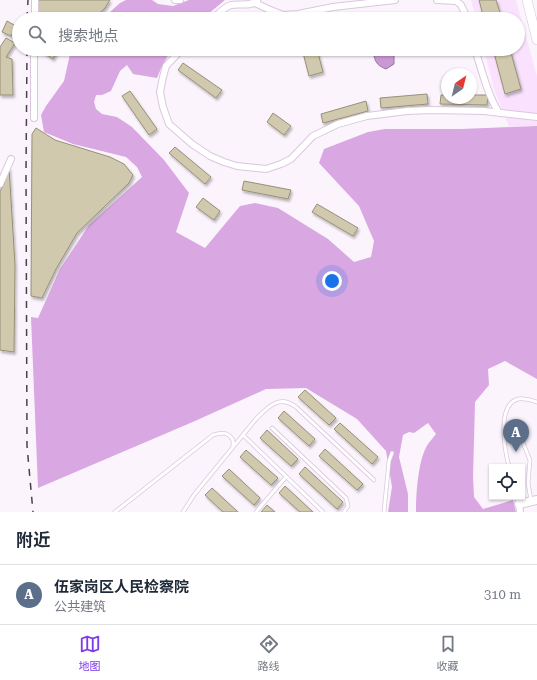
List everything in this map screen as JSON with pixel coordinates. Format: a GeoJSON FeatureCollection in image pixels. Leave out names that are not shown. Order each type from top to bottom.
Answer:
{"type":"FeatureCollection","features":[{"type":"Feature","properties":{"kind":"main road"},"geometry":{"type":"LineString","coordinates":[[527,0],[537,40]]}},
{"type":"Feature","properties":{"kind":"street"},"geometry":{"type":"LineString","coordinates":[[35,0],[35,12]]}},
{"type":"Feature","properties":{"kind":"street"},"geometry":{"type":"LineString","coordinates":[[175,0],[180,0]]}},
{"type":"Feature","properties":{"kind":"street"},"geometry":{"type":"LineString","coordinates":[[332,0],[333,7]]}},
{"type":"Feature","properties":{"kind":"street"},"geometry":{"type":"LineString","coordinates":[[308,12],[333,7],[395,0]]}},
{"type":"Feature","properties":{"kind":"street"},"geometry":{"type":"LineString","coordinates":[[437,0],[456,1],[461,5],[464,12]]}},
{"type":"Feature","properties":{"kind":"street"},"geometry":{"type":"LineString","coordinates":[[220,12],[225,7],[249,4],[256,1],[276,12]]}},
{"type":"Feature","properties":{"kind":"street"},"geometry":{"type":"LineString","coordinates":[[34,56],[34,118]]}},
{"type":"Feature","properties":{"kind":"street"},"geometry":{"type":"LineString","coordinates":[[175,56],[166,66],[160,92],[163,107],[170,124],[192,144],[210,156],[237,166],[266,168],[281,164],[290,159],[313,136],[338,124],[367,116],[430,110],[484,111],[537,117]]}},
{"type":"Feature","properties":{"kind":"street"},"geometry":{"type":"LineString","coordinates":[[477,56],[492,101],[499,113]]}},
{"type":"Feature","properties":{"kind":"street"},"geometry":{"type":"LineString","coordinates":[[0,184],[11,159]]}},
{"type":"Feature","properties":{"kind":"street"},"geometry":{"type":"LineString","coordinates":[[519,504],[534,501]]}},
{"type":"Feature","properties":{"kind":"lane"},"geometry":{"type":"LineString","coordinates":[[508,464],[504,437],[506,412],[510,405],[517,400],[525,399],[537,402]]}},
{"type":"Feature","properties":{"kind":"lane"},"geometry":{"type":"LineString","coordinates":[[183,512],[194,495],[233,447],[267,409],[277,402],[289,402],[374,480]]}},
{"type":"Feature","properties":{"kind":"lane"},"geometry":{"type":"LineString","coordinates":[[272,428],[346,498],[348,506],[344,512]]}},
{"type":"Feature","properties":{"kind":"lane"},"geometry":{"type":"LineString","coordinates":[[115,512],[213,435],[220,432],[226,433],[233,440],[233,447]]}},
{"type":"Feature","properties":{"kind":"lane"},"geometry":{"type":"LineString","coordinates":[[523,432],[523,443],[530,460],[528,483],[534,501]]}},
{"type":"Feature","properties":{"kind":"lane"},"geometry":{"type":"LineString","coordinates":[[243,436],[323,512]]}},
{"type":"Feature","properties":{"kind":"lane"},"geometry":{"type":"LineString","coordinates":[[384,512],[389,461],[392,453]]}},
{"type":"Feature","properties":{"kind":"lane"},"geometry":{"type":"LineString","coordinates":[[256,512],[286,477]]}},
{"type":"Feature","properties":{"kind":"shaded area"},"geometry":{"type":"Polygon","coordinates":[[[126,0],[152,0],[158,4],[173,6],[189,0],[225,0],[210,12],[110,12],[126,0]]]}},
{"type":"Feature","properties":{"kind":"shaded area"},"geometry":{"type":"Polygon","coordinates":[[[471,0],[516,0],[519,12],[474,12],[471,0]]]}},
{"type":"Feature","properties":{"kind":"shaded area"},"geometry":{"type":"Polygon","coordinates":[[[525,33],[537,76],[537,126],[509,127],[494,89],[486,56],[525,56],[525,33]]]}},
{"type":"Feature","properties":{"kind":"shaded area"},"geometry":{"type":"Polygon","coordinates":[[[70,56],[168,56],[157,78],[133,74],[127,65],[120,71],[111,91],[102,95],[96,95],[94,102],[96,109],[102,114],[117,117],[132,127],[164,160],[189,193],[176,232],[205,248],[240,206],[255,203],[278,208],[328,239],[354,262],[371,257],[374,241],[359,206],[319,163],[324,149],[368,132],[385,129],[461,129],[537,126],[537,379],[505,361],[488,369],[489,385],[475,402],[473,477],[474,497],[483,509],[513,500],[516,512],[416,512],[417,487],[422,458],[428,444],[436,434],[428,423],[414,433],[409,432],[403,435],[399,457],[408,494],[408,512],[388,512],[392,487],[386,451],[357,419],[306,388],[266,389],[38,488],[31,317],[38,318],[60,269],[89,225],[142,177],[137,167],[126,157],[73,144],[44,132],[41,115],[64,81],[70,56]]]}},
{"type":"Feature","properties":{"kind":"shaded area"},"geometry":{"type":"Polygon","coordinates":[[[374,56],[394,56],[394,64],[386,69],[381,67],[374,56]]]}},
{"type":"Feature","properties":{"kind":"building"},"geometry":{"type":"Polygon","coordinates":[[[38,0],[110,0],[101,12],[37,12],[38,0]]]}},
{"type":"Feature","properties":{"kind":"building"},"geometry":{"type":"Polygon","coordinates":[[[479,0],[496,0],[500,12],[482,12],[479,0]]]}},
{"type":"Feature","properties":{"kind":"building"},"geometry":{"type":"Polygon","coordinates":[[[7,21],[12,24],[11,36],[2,32],[7,21]]]}},
{"type":"Feature","properties":{"kind":"building"},"geometry":{"type":"Polygon","coordinates":[[[6,38],[12,41],[12,48],[6,57],[12,59],[13,95],[0,95],[0,47],[6,38]]]}},
{"type":"Feature","properties":{"kind":"building"},"geometry":{"type":"Polygon","coordinates":[[[304,56],[319,56],[323,72],[309,76],[304,56]]]}},
{"type":"Feature","properties":{"kind":"building"},"geometry":{"type":"Polygon","coordinates":[[[495,56],[512,56],[521,89],[505,94],[495,56]]]}},
{"type":"Feature","properties":{"kind":"building"},"geometry":{"type":"Polygon","coordinates":[[[183,63],[222,90],[216,98],[178,70],[183,63]]]}},
{"type":"Feature","properties":{"kind":"building"},"geometry":{"type":"Polygon","coordinates":[[[130,91],[157,129],[149,135],[122,96],[130,91]]]}},
{"type":"Feature","properties":{"kind":"building"},"geometry":{"type":"Polygon","coordinates":[[[427,94],[428,104],[381,108],[380,98],[427,94]]]}},
{"type":"Feature","properties":{"kind":"building"},"geometry":{"type":"Polygon","coordinates":[[[441,95],[441,104],[477,104],[477,95],[488,95],[487,105],[440,104],[441,95]]]}},
{"type":"Feature","properties":{"kind":"building"},"geometry":{"type":"Polygon","coordinates":[[[366,101],[368,111],[323,123],[321,114],[366,101]]]}},
{"type":"Feature","properties":{"kind":"building"},"geometry":{"type":"Polygon","coordinates":[[[273,113],[291,126],[284,135],[267,122],[273,113]]]}},
{"type":"Feature","properties":{"kind":"building"},"geometry":{"type":"Polygon","coordinates":[[[36,128],[55,140],[110,157],[124,164],[133,175],[129,183],[77,233],[56,269],[42,298],[31,296],[32,134],[36,128]]]}},
{"type":"Feature","properties":{"kind":"building"},"geometry":{"type":"Polygon","coordinates":[[[175,147],[211,177],[205,184],[169,153],[175,147]]]}},
{"type":"Feature","properties":{"kind":"building"},"geometry":{"type":"Polygon","coordinates":[[[9,167],[15,265],[14,352],[0,350],[0,191],[4,184],[9,167]]]}},
{"type":"Feature","properties":{"kind":"building"},"geometry":{"type":"Polygon","coordinates":[[[244,181],[291,190],[288,199],[242,190],[244,181]]]}},
{"type":"Feature","properties":{"kind":"building"},"geometry":{"type":"Polygon","coordinates":[[[203,198],[220,211],[214,220],[196,207],[203,198]]]}},
{"type":"Feature","properties":{"kind":"building"},"geometry":{"type":"Polygon","coordinates":[[[317,204],[358,228],[353,236],[312,212],[317,204]]]}},
{"type":"Feature","properties":{"kind":"building"},"geometry":{"type":"Polygon","coordinates":[[[305,390],[336,418],[329,425],[298,397],[305,390]]]}},
{"type":"Feature","properties":{"kind":"building"},"geometry":{"type":"Polygon","coordinates":[[[284,411],[315,439],[309,446],[278,418],[284,411]]]}},
{"type":"Feature","properties":{"kind":"building"},"geometry":{"type":"Polygon","coordinates":[[[340,423],[378,457],[372,464],[334,429],[340,423]]]}},
{"type":"Feature","properties":{"kind":"building"},"geometry":{"type":"Polygon","coordinates":[[[267,430],[298,459],[291,466],[260,438],[267,430]]]}},
{"type":"Feature","properties":{"kind":"building"},"geometry":{"type":"Polygon","coordinates":[[[325,449],[363,484],[357,490],[319,456],[325,449]]]}},
{"type":"Feature","properties":{"kind":"building"},"geometry":{"type":"Polygon","coordinates":[[[246,450],[278,478],[271,485],[240,457],[246,450]]]}},
{"type":"Feature","properties":{"kind":"building"},"geometry":{"type":"Polygon","coordinates":[[[305,467],[343,502],[337,509],[299,474],[305,467]]]}},
{"type":"Feature","properties":{"kind":"building"},"geometry":{"type":"Polygon","coordinates":[[[229,469],[260,498],[254,505],[222,476],[229,469]]]}},
{"type":"Feature","properties":{"kind":"building"},"geometry":{"type":"Polygon","coordinates":[[[285,486],[313,512],[300,512],[279,493],[285,486]]]}},
{"type":"Feature","properties":{"kind":"building"},"geometry":{"type":"Polygon","coordinates":[[[212,488],[238,512],[223,512],[205,495],[212,488]]]}},
{"type":"Feature","properties":{"kind":"building"},"geometry":{"type":"Polygon","coordinates":[[[267,505],[275,512],[261,512],[267,505]]]}},
{"type":"Feature","properties":{"kind":"railway"},"geometry":{"type":"LineString","coordinates":[[27,12],[28,0]]}},
{"type":"Feature","properties":{"kind":"railway"},"geometry":{"type":"LineString","coordinates":[[27,56],[27,446],[33,512]]}},
{"type":"Feature","properties":{"kind":"place","name":"伍家岗区人民检察院"},"geometry":{"type":"Point","coordinates":[516,452]}}]}
